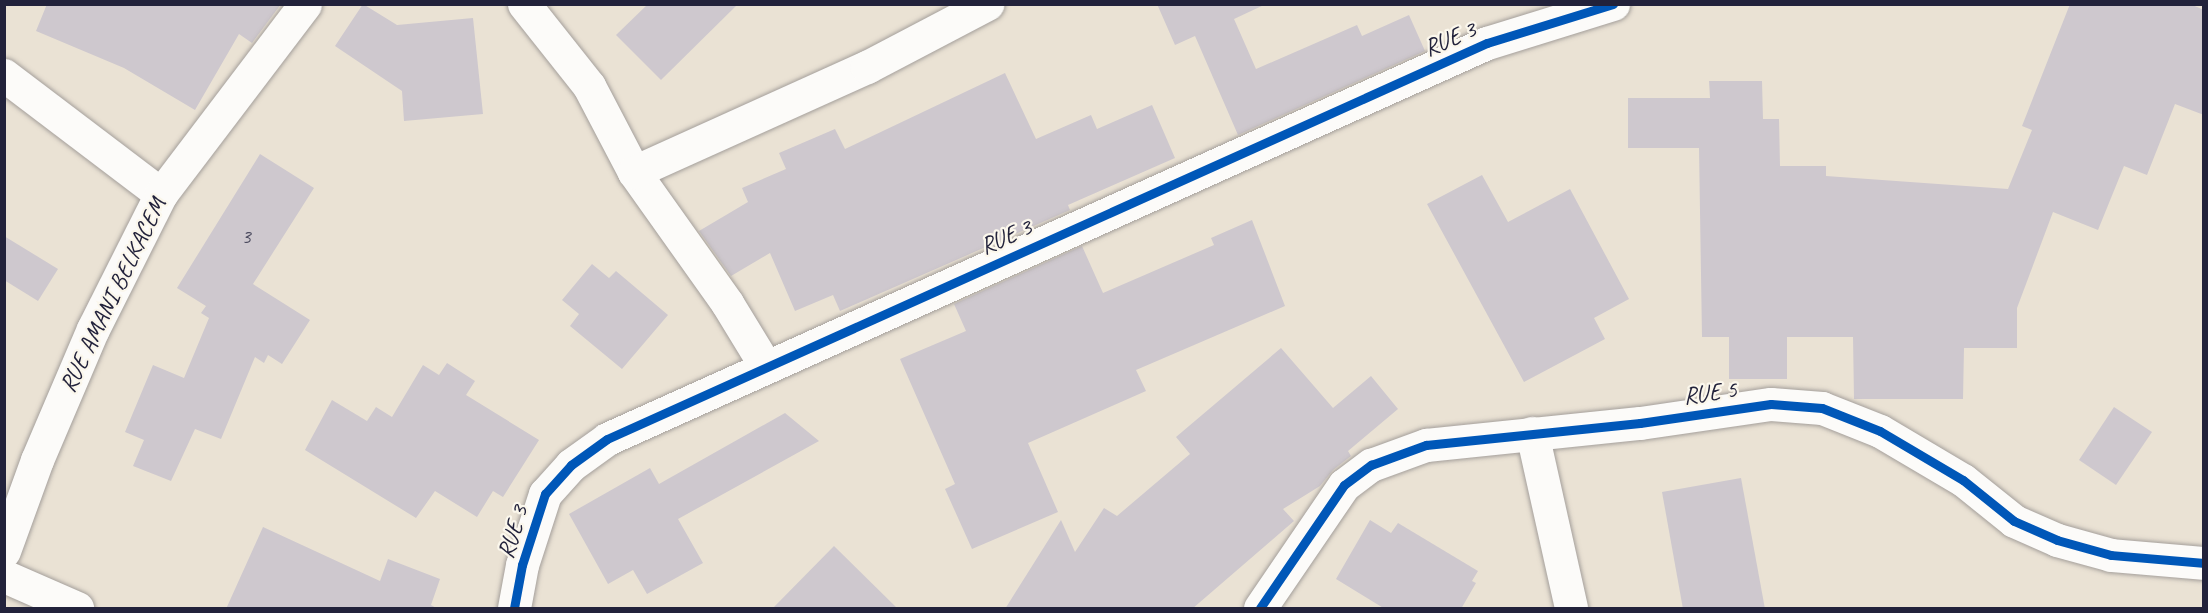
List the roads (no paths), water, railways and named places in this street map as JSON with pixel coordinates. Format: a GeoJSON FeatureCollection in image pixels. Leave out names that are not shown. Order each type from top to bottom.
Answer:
{"type":"FeatureCollection","features":[{"type":"Feature","properties":{"kind":"street","name":"RUE AMANI BELKACEM"},"geometry":{"type":"LineString","coordinates":[[4,551],[37,460],[93,329],[161,194],[305,4]]}},
{"type":"Feature","properties":{"kind":"street"},"geometry":{"type":"LineString","coordinates":[[524,4],[589,86],[634,172],[727,303],[766,367]]}},
{"type":"Feature","properties":{"kind":"street"},"geometry":{"type":"LineString","coordinates":[[634,172],[867,68],[987,4]]}},
{"type":"Feature","properties":{"kind":"street","name":"RUE 3"},"geometry":{"type":"LineString","coordinates":[[514,609],[522,565],[545,494],[571,465],[606,439],[1487,44],[1613,4]]}},
{"type":"Feature","properties":{"kind":"street"},"geometry":{"type":"LineString","coordinates":[[4,75],[161,194]]}},
{"type":"Feature","properties":{"kind":"street","name":"RUE 5"},"geometry":{"type":"LineString","coordinates":[[1260,609],[1344,485],[1371,465],[1426,445],[1640,423],[1771,404],[1822,408],[1880,431],[1962,480],[2014,521],[2057,540],[2111,555],[2204,563]]}},
{"type":"Feature","properties":{"kind":"street"},"geometry":{"type":"LineString","coordinates":[[1532,433],[1571,609]]}},
{"type":"Feature","properties":{"kind":"street"},"geometry":{"type":"LineString","coordinates":[[4,576],[77,609]]}}]}
